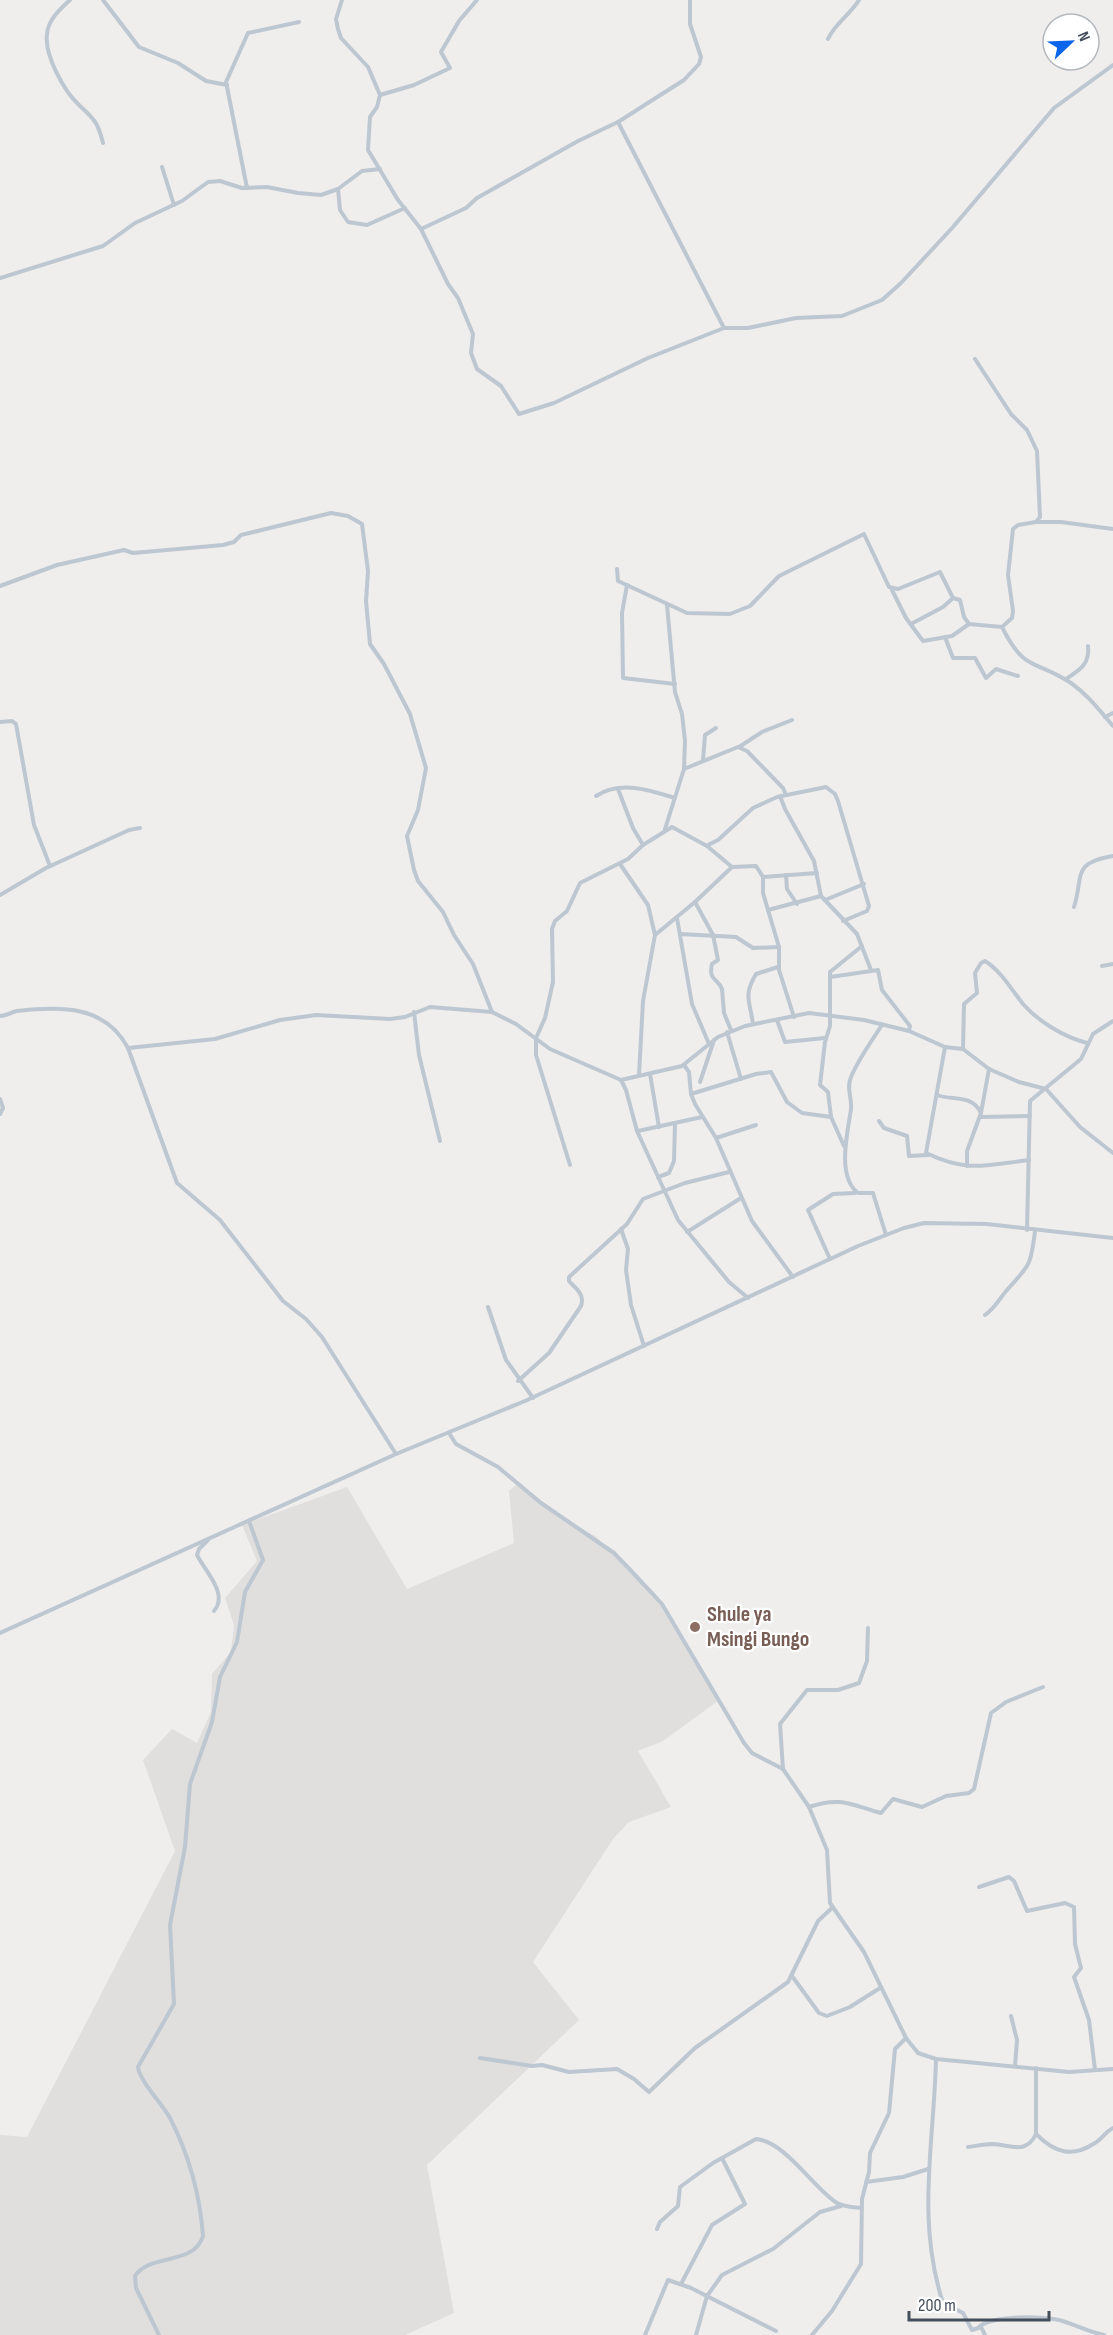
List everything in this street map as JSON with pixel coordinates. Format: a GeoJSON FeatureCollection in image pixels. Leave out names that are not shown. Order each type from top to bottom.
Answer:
{"type":"FeatureCollection","features":[{"type":"Feature","properties":{"kind":"street"},"geometry":{"type":"LineString","coordinates":[[70,0],[49,25],[47,42],[55,70],[79,105],[94,118],[103,143]]}},
{"type":"Feature","properties":{"kind":"street"},"geometry":{"type":"LineString","coordinates":[[103,0],[139,47],[178,63],[206,81],[227,85]]}},
{"type":"Feature","properties":{"kind":"street"},"geometry":{"type":"LineString","coordinates":[[342,0],[336,19],[341,38],[368,67],[380,95],[377,107],[370,117],[368,150],[405,208],[422,229],[445,278],[458,298],[472,331],[471,353],[474,363],[482,374],[501,386],[519,414],[554,403],[648,358],[724,328],[748,328],[796,318],[842,316],[882,300],[946,235],[1054,108],[1113,65]]}},
{"type":"Feature","properties":{"kind":"street"},"geometry":{"type":"LineString","coordinates":[[380,95],[414,85],[450,68],[441,52],[459,21],[477,0]]}},
{"type":"Feature","properties":{"kind":"street"},"geometry":{"type":"LineString","coordinates":[[422,229],[466,208],[477,198],[578,141],[618,122],[671,90],[699,64],[700,53],[690,24],[690,0]]}},
{"type":"Feature","properties":{"kind":"street"},"geometry":{"type":"LineString","coordinates":[[828,39],[834,28],[850,14],[859,0]]}},
{"type":"Feature","properties":{"kind":"street"},"geometry":{"type":"LineString","coordinates":[[247,188],[227,76],[238,60],[242,41],[248,33],[299,22]]}},
{"type":"Feature","properties":{"kind":"street"},"geometry":{"type":"LineString","coordinates":[[618,122],[724,328]]}},
{"type":"Feature","properties":{"kind":"street"},"geometry":{"type":"LineString","coordinates":[[162,167],[174,205]]}},
{"type":"Feature","properties":{"kind":"street"},"geometry":{"type":"LineString","coordinates":[[0,278],[94,250],[112,242],[148,215],[174,205],[208,182],[220,182],[247,188],[267,187],[312,195],[325,194],[338,189],[357,174],[380,169]]}},
{"type":"Feature","properties":{"kind":"street"},"geometry":{"type":"LineString","coordinates":[[338,189],[340,210],[348,222],[367,225],[405,208]]}},
{"type":"Feature","properties":{"kind":"street"},"geometry":{"type":"LineString","coordinates":[[975,359],[1011,414],[1027,430],[1037,452],[1041,505],[1040,517],[1036,522]]}},
{"type":"Feature","properties":{"kind":"street"},"geometry":{"type":"LineString","coordinates":[[0,586],[57,565],[124,550],[133,553],[223,545],[234,542],[241,535],[331,513],[357,519],[364,531],[370,645],[384,664],[410,714],[426,768],[418,810],[407,836],[414,870],[420,885],[443,912],[473,964],[492,1012]]}},
{"type":"Feature","properties":{"kind":"street"},"geometry":{"type":"LineString","coordinates":[[617,569],[616,579],[654,595],[667,605],[687,613],[718,615],[738,612],[750,606],[779,576],[864,534],[889,587],[910,624],[923,641],[956,634],[969,624],[1002,627],[1012,618],[1008,575],[1012,529],[1018,525],[1036,522],[1113,529]]}},
{"type":"Feature","properties":{"kind":"street"},"geometry":{"type":"LineString","coordinates":[[889,587],[898,589],[940,572],[953,598],[960,600],[964,616],[969,624]]}},
{"type":"Feature","properties":{"kind":"street"},"geometry":{"type":"LineString","coordinates":[[627,585],[622,613],[623,678],[675,684]]}},
{"type":"Feature","properties":{"kind":"street"},"geometry":{"type":"LineString","coordinates":[[910,624],[919,621],[953,598]]}},
{"type":"Feature","properties":{"kind":"street"},"geometry":{"type":"LineString","coordinates":[[665,829],[684,769],[684,723],[675,684],[667,605]]}},
{"type":"Feature","properties":{"kind":"street"},"geometry":{"type":"LineString","coordinates":[[1002,627],[1016,654],[1027,663],[1065,679],[1082,692],[1113,726]]}},
{"type":"Feature","properties":{"kind":"street"},"geometry":{"type":"LineString","coordinates":[[945,637],[953,658],[975,658],[986,678],[996,669],[1018,676]]}},
{"type":"Feature","properties":{"kind":"street"},"geometry":{"type":"LineString","coordinates":[[1065,679],[1085,665],[1089,656],[1088,646]]}},
{"type":"Feature","properties":{"kind":"street"},"geometry":{"type":"LineString","coordinates":[[1105,717],[1113,713]]}},
{"type":"Feature","properties":{"kind":"street"},"geometry":{"type":"LineString","coordinates":[[684,769],[738,747],[762,732],[792,720]]}},
{"type":"Feature","properties":{"kind":"street"},"geometry":{"type":"LineString","coordinates":[[0,722],[16,724],[34,825],[50,866]]}},
{"type":"Feature","properties":{"kind":"street"},"geometry":{"type":"LineString","coordinates":[[703,760],[705,735],[716,728]]}},
{"type":"Feature","properties":{"kind":"street"},"geometry":{"type":"LineString","coordinates":[[738,747],[747,751],[783,788],[785,809],[814,861],[822,896],[857,934],[871,970]]}},
{"type":"Feature","properties":{"kind":"street"},"geometry":{"type":"LineString","coordinates":[[596,796],[608,790],[640,787],[675,798]]}},
{"type":"Feature","properties":{"kind":"street"},"geometry":{"type":"LineString","coordinates":[[707,846],[718,840],[746,812],[783,796],[826,787],[835,794],[869,906],[867,911],[843,921]]}},
{"type":"Feature","properties":{"kind":"street"},"geometry":{"type":"LineString","coordinates":[[618,789],[633,828],[644,845]]}},
{"type":"Feature","properties":{"kind":"street"},"geometry":{"type":"LineString","coordinates":[[570,1165],[537,1062],[536,1038],[546,1017],[553,982],[554,925],[567,911],[580,883],[620,864],[665,829],[676,827],[707,846],[732,867]]}},
{"type":"Feature","properties":{"kind":"street"},"geometry":{"type":"LineString","coordinates":[[0,895],[50,866],[133,828],[140,828]]}},
{"type":"Feature","properties":{"kind":"street"},"geometry":{"type":"LineString","coordinates":[[1074,907],[1081,872],[1092,861],[1113,856]]}},
{"type":"Feature","properties":{"kind":"street"},"geometry":{"type":"LineString","coordinates":[[620,864],[648,905],[655,935],[643,1001],[639,1075]]}},
{"type":"Feature","properties":{"kind":"street"},"geometry":{"type":"LineString","coordinates":[[655,935],[677,918],[732,867],[754,865],[763,877],[763,892],[778,947],[778,968],[794,1017]]}},
{"type":"Feature","properties":{"kind":"street"},"geometry":{"type":"LineString","coordinates":[[763,877],[817,873]]}},
{"type":"Feature","properties":{"kind":"street"},"geometry":{"type":"LineString","coordinates":[[786,875],[787,889],[797,904]]}},
{"type":"Feature","properties":{"kind":"street"},"geometry":{"type":"LineString","coordinates":[[825,900],[864,884]]}},
{"type":"Feature","properties":{"kind":"street"},"geometry":{"type":"LineString","coordinates":[[768,910],[822,896]]}},
{"type":"Feature","properties":{"kind":"street"},"geometry":{"type":"LineString","coordinates":[[695,902],[713,935],[718,958],[712,964],[711,972],[714,982],[722,989],[723,1006],[741,1079]]}},
{"type":"Feature","properties":{"kind":"street"},"geometry":{"type":"LineString","coordinates":[[677,918],[692,1004],[709,1044]]}},
{"type":"Feature","properties":{"kind":"street"},"geometry":{"type":"LineString","coordinates":[[680,934],[740,938],[753,948],[778,947]]}},
{"type":"Feature","properties":{"kind":"street"},"geometry":{"type":"LineString","coordinates":[[858,1193],[850,1179],[844,1146],[831,1117],[828,1092],[820,1083],[830,1017],[830,977],[836,965],[862,946]]}},
{"type":"Feature","properties":{"kind":"street"},"geometry":{"type":"LineString","coordinates":[[963,1049],[964,1004],[977,993],[975,973],[983,962],[1000,974],[1032,1012],[1061,1034],[1087,1043]]}},
{"type":"Feature","properties":{"kind":"street"},"geometry":{"type":"LineString","coordinates":[[1102,966],[1113,964]]}},
{"type":"Feature","properties":{"kind":"street"},"geometry":{"type":"LineString","coordinates":[[753,1024],[747,996],[750,985],[756,974],[778,968]]}},
{"type":"Feature","properties":{"kind":"street"},"geometry":{"type":"LineString","coordinates":[[830,977],[878,970],[882,990],[911,1027],[909,1030]]}},
{"type":"Feature","properties":{"kind":"street"},"geometry":{"type":"LineString","coordinates":[[128,1048],[215,1039],[280,1020],[315,1015],[390,1019],[430,1007],[492,1012],[516,1024],[550,1049],[621,1080],[684,1065],[714,1040],[729,1031],[809,1013],[909,1030],[945,1047],[963,1049],[990,1069],[1019,1082],[1046,1089],[1080,1127],[1113,1153]]}},
{"type":"Feature","properties":{"kind":"street"},"geometry":{"type":"LineString","coordinates":[[0,1016],[14,1011],[86,1011],[109,1023],[128,1048],[177,1183],[220,1220],[283,1301],[306,1319],[322,1337],[396,1454]]}},
{"type":"Feature","properties":{"kind":"street"},"geometry":{"type":"LineString","coordinates":[[414,1012],[419,1055],[440,1141]]}},
{"type":"Feature","properties":{"kind":"street"},"geometry":{"type":"LineString","coordinates":[[777,1020],[785,1042],[826,1038]]}},
{"type":"Feature","properties":{"kind":"street"},"geometry":{"type":"LineString","coordinates":[[1027,1230],[1030,1101],[1081,1059],[1087,1043],[1097,1029],[1113,1021]]}},
{"type":"Feature","properties":{"kind":"street"},"geometry":{"type":"LineString","coordinates":[[844,1146],[851,1107],[848,1091],[850,1078],[882,1025]]}},
{"type":"Feature","properties":{"kind":"street"},"geometry":{"type":"LineString","coordinates":[[700,1082],[714,1040]]}},
{"type":"Feature","properties":{"kind":"street"},"geometry":{"type":"LineString","coordinates":[[945,1047],[925,1149],[929,1154],[952,1165],[980,1168],[1029,1160]]}},
{"type":"Feature","properties":{"kind":"street"},"geometry":{"type":"LineString","coordinates":[[684,1065],[689,1072],[691,1094],[702,1118],[716,1138],[729,1172],[758,1231],[794,1277]]}},
{"type":"Feature","properties":{"kind":"street"},"geometry":{"type":"LineString","coordinates":[[967,1166],[967,1151],[981,1115],[990,1069]]}},
{"type":"Feature","properties":{"kind":"street"},"geometry":{"type":"LineString","coordinates":[[691,1094],[771,1072],[785,1100],[802,1113],[831,1117]]}},
{"type":"Feature","properties":{"kind":"street"},"geometry":{"type":"LineString","coordinates":[[650,1074],[659,1127]]}},
{"type":"Feature","properties":{"kind":"street"},"geometry":{"type":"LineString","coordinates":[[621,1080],[638,1131],[657,1177],[687,1232],[729,1282],[748,1298]]}},
{"type":"Feature","properties":{"kind":"street"},"geometry":{"type":"LineString","coordinates":[[937,1095],[968,1101],[978,1107],[981,1115]]}},
{"type":"Feature","properties":{"kind":"street"},"geometry":{"type":"LineString","coordinates":[[0,1099],[3,1108],[0,1114]]}},
{"type":"Feature","properties":{"kind":"street"},"geometry":{"type":"LineString","coordinates":[[981,1115],[1030,1116]]}},
{"type":"Feature","properties":{"kind":"street"},"geometry":{"type":"LineString","coordinates":[[638,1131],[702,1118]]}},
{"type":"Feature","properties":{"kind":"street"},"geometry":{"type":"LineString","coordinates":[[879,1121],[884,1128],[907,1136],[909,1156],[929,1154]]}},
{"type":"Feature","properties":{"kind":"street"},"geometry":{"type":"LineString","coordinates":[[657,1177],[669,1173],[672,1166],[675,1123]]}},
{"type":"Feature","properties":{"kind":"street"},"geometry":{"type":"LineString","coordinates":[[716,1138],[756,1125]]}},
{"type":"Feature","properties":{"kind":"street"},"geometry":{"type":"LineString","coordinates":[[518,1381],[549,1353],[581,1306],[583,1300],[569,1281],[569,1277],[621,1228],[643,1199],[664,1190],[729,1172]]}},
{"type":"Feature","properties":{"kind":"street"},"geometry":{"type":"LineString","coordinates":[[830,1259],[808,1210],[833,1194],[873,1193],[886,1235]]}},
{"type":"Feature","properties":{"kind":"street"},"geometry":{"type":"LineString","coordinates":[[687,1232],[741,1198]]}},
{"type":"Feature","properties":{"kind":"street"},"geometry":{"type":"LineString","coordinates":[[0,1633],[396,1454],[532,1398],[886,1235],[924,1223],[987,1224],[1113,1238]]}},
{"type":"Feature","properties":{"kind":"street"},"geometry":{"type":"LineString","coordinates":[[621,1228],[628,1248],[626,1270],[631,1305],[644,1346]]}},
{"type":"Feature","properties":{"kind":"street"},"geometry":{"type":"LineString","coordinates":[[985,1315],[998,1305],[1007,1290],[1025,1272],[1033,1252],[1035,1231]]}},
{"type":"Feature","properties":{"kind":"street"},"geometry":{"type":"LineString","coordinates":[[488,1307],[500,1347],[518,1381],[532,1398]]}},
{"type":"Feature","properties":{"kind":"street"},"geometry":{"type":"LineString","coordinates":[[449,1433],[456,1444],[498,1467],[541,1503],[614,1553],[662,1605],[744,1743],[752,1753],[783,1769],[809,1807],[828,1850],[828,1895],[833,1907],[864,1952],[906,2038],[918,2053],[936,2059],[1069,2072],[1113,2069]]}},
{"type":"Feature","properties":{"kind":"street"},"geometry":{"type":"LineString","coordinates":[[159,2335],[136,2288],[135,2276],[148,2265],[192,2250],[203,2235],[189,2162],[171,2120],[142,2078],[138,2067],[174,2004],[170,1925],[185,1846],[190,1784],[212,1722],[220,1677],[237,1642],[245,1592],[263,1560],[249,1521]]}},
{"type":"Feature","properties":{"kind":"street"},"geometry":{"type":"LineString","coordinates":[[210,1538],[199,1549],[197,1555],[220,1596],[219,1606],[214,1611]]}},
{"type":"Feature","properties":{"kind":"street"},"geometry":{"type":"LineString","coordinates":[[783,1769],[780,1724],[807,1690],[838,1690],[859,1683],[867,1661],[868,1628]]}},
{"type":"Feature","properties":{"kind":"street"},"geometry":{"type":"LineString","coordinates":[[809,1807],[834,1800],[859,1804],[881,1813],[892,1800],[922,1807],[946,1796],[969,1793],[974,1789],[991,1713],[1006,1702],[1043,1688]]}},
{"type":"Feature","properties":{"kind":"street"},"geometry":{"type":"LineString","coordinates":[[979,1887],[1009,1877],[1014,1881],[1027,1911],[1065,1903],[1074,1907],[1076,1944],[1081,1968],[1074,1977],[1089,2020],[1095,2070]]}},
{"type":"Feature","properties":{"kind":"street"},"geometry":{"type":"LineString","coordinates":[[480,2058],[536,2067],[542,2065],[568,2072],[617,2069],[634,2079],[649,2092],[695,2048],[766,1998],[792,1976],[818,1921],[833,1907]]}},
{"type":"Feature","properties":{"kind":"street"},"geometry":{"type":"LineString","coordinates":[[792,1976],[819,2013],[827,2016],[850,2007],[880,1988]]}},
{"type":"Feature","properties":{"kind":"street"},"geometry":{"type":"LineString","coordinates":[[1011,2016],[1017,2040],[1015,2066]]}},
{"type":"Feature","properties":{"kind":"street"},"geometry":{"type":"LineString","coordinates":[[812,2335],[832,2311],[861,2264],[861,2208],[872,2147],[889,2113],[895,2049],[906,2038]]}},
{"type":"Feature","properties":{"kind":"street"},"geometry":{"type":"LineString","coordinates":[[936,2059],[928,2169],[928,2229],[941,2299],[945,2305],[963,2313],[972,2330],[989,2321],[1008,2318],[1056,2320],[1104,2335]]}},
{"type":"Feature","properties":{"kind":"street"},"geometry":{"type":"LineString","coordinates":[[968,2147],[994,2144],[1019,2149],[1032,2142],[1036,2134],[1036,2068]]}},
{"type":"Feature","properties":{"kind":"street"},"geometry":{"type":"LineString","coordinates":[[1036,2134],[1053,2149],[1074,2153],[1096,2142],[1113,2128]]}},
{"type":"Feature","properties":{"kind":"street"},"geometry":{"type":"LineString","coordinates":[[657,2229],[660,2222],[678,2206],[680,2187],[722,2158],[756,2139],[766,2141],[843,2205]]}},
{"type":"Feature","properties":{"kind":"street"},"geometry":{"type":"LineString","coordinates":[[681,2284],[712,2225],[745,2204],[722,2158]]}},
{"type":"Feature","properties":{"kind":"street"},"geometry":{"type":"LineString","coordinates":[[866,2182],[903,2177],[928,2169]]}},
{"type":"Feature","properties":{"kind":"street"},"geometry":{"type":"LineString","coordinates":[[696,2335],[707,2295],[723,2275],[773,2249],[820,2212],[843,2205],[861,2208]]}},
{"type":"Feature","properties":{"kind":"street"},"geometry":{"type":"LineString","coordinates":[[645,2335],[667,2280],[707,2295],[776,2331]]}},
{"type":"Feature","properties":{"kind":"street"},"geometry":{"type":"LineString","coordinates":[[979,2326],[985,2335]]}},
{"type":"Feature","properties":{"kind":"shaded area"},"geometry":{"type":"Polygon","coordinates":[[[518,1483],[561,1516],[595,1536],[654,1592],[718,1701],[663,1741],[638,1751],[671,1807],[629,1822],[613,1839],[533,1962],[579,2020],[427,2165],[454,2313],[405,2335],[0,2335],[0,2135],[27,2137],[175,1851],[143,1760],[172,1729],[197,1743],[211,1712],[212,1674],[231,1652],[234,1625],[225,1598],[257,1561],[242,1525],[347,1487],[407,1589],[514,1543],[509,1491],[518,1483]]]}},
{"type":"Feature","properties":{"kind":"place","name":"Shule ya Msingi Bungo"},"geometry":{"type":"Point","coordinates":[695,1627]}}]}
